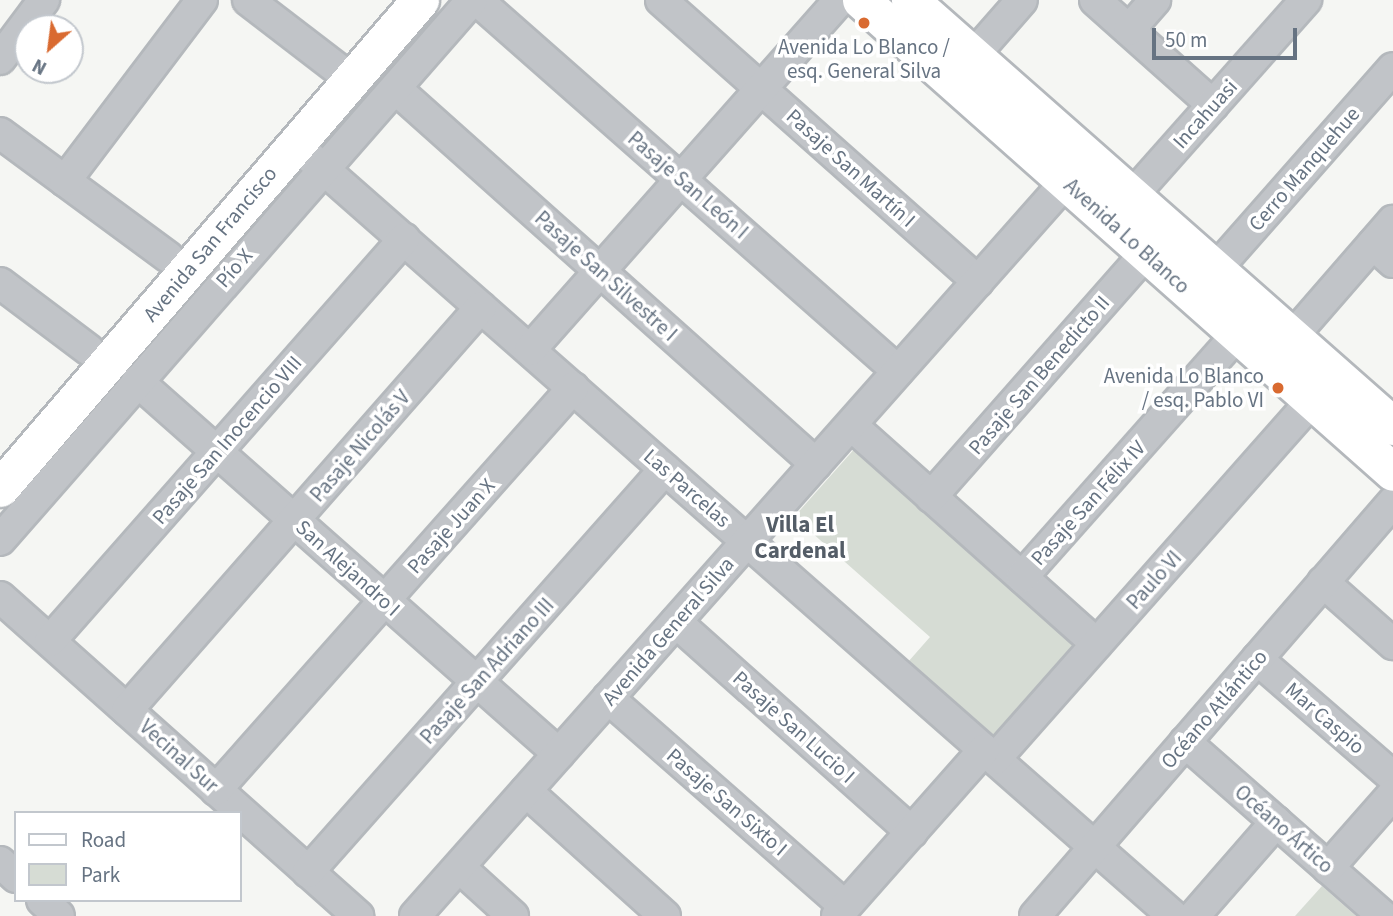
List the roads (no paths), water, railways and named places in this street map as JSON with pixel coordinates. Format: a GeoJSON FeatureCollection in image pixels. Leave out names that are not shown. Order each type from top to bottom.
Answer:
{"type":"FeatureCollection","features":[{"type":"Feature","properties":{"kind":"main road","name":"Avenida San Francisco"},"geometry":{"type":"LineString","coordinates":[[4,466],[295,144],[387,0]]}},
{"type":"Feature","properties":{"kind":"main road","name":"Avenida San Francisco"},"geometry":{"type":"LineString","coordinates":[[4,466],[89,350],[168,257],[342,72],[420,0]]}},
{"type":"Feature","properties":{"kind":"main road","name":"Avenida Lo Blanco"},"geometry":{"type":"LineString","coordinates":[[861,0],[1077,170],[1131,197],[1393,426]]}},
{"type":"Feature","properties":{"kind":"main road","name":"Avenida Lo Blanco"},"geometry":{"type":"LineString","coordinates":[[910,0],[973,56],[1077,170],[1146,253],[1393,471]]}},
{"type":"Feature","properties":{"kind":"street"},"geometry":{"type":"LineString","coordinates":[[65,181],[202,0]]}},
{"type":"Feature","properties":{"kind":"street"},"geometry":{"type":"LineString","coordinates":[[248,0],[342,72]]}},
{"type":"Feature","properties":{"kind":"street","name":"Pío X"},"geometry":{"type":"LineString","coordinates":[[0,540],[305,186],[325,170],[474,0]]}},
{"type":"Feature","properties":{"kind":"street","name":"Pasaje San León I"},"geometry":{"type":"LineString","coordinates":[[474,0],[898,371]]}},
{"type":"Feature","properties":{"kind":"street","name":"Pasaje San Martín I"},"geometry":{"type":"LineString","coordinates":[[661,0],[978,281]]}},
{"type":"Feature","properties":{"kind":"street"},"geometry":{"type":"LineString","coordinates":[[530,350],[840,0]]}},
{"type":"Feature","properties":{"kind":"street"},"geometry":{"type":"LineString","coordinates":[[973,56],[1022,0]]}},
{"type":"Feature","properties":{"kind":"street"},"geometry":{"type":"LineString","coordinates":[[1095,0],[1213,105]]}},
{"type":"Feature","properties":{"kind":"street"},"geometry":{"type":"LineString","coordinates":[[1129,30],[1155,0]]}},
{"type":"Feature","properties":{"kind":"street","name":"Incahuasi"},"geometry":{"type":"LineString","coordinates":[[1131,197],[1306,0]]}},
{"type":"Feature","properties":{"kind":"street"},"geometry":{"type":"LineString","coordinates":[[0,58],[37,2]]}},
{"type":"Feature","properties":{"kind":"street","name":"Cerro Manquehue"},"geometry":{"type":"LineString","coordinates":[[1215,270],[1393,68]]}},
{"type":"Feature","properties":{"kind":"street","name":"Pasaje San Silvestre I"},"geometry":{"type":"LineString","coordinates":[[396,89],[816,464]]}},
{"type":"Feature","properties":{"kind":"street"},"geometry":{"type":"LineString","coordinates":[[0,133],[168,257]]}},
{"type":"Feature","properties":{"kind":"street","name":"Las Parcelas"},"geometry":{"type":"LineString","coordinates":[[295,144],[1173,916]]}},
{"type":"Feature","properties":{"kind":"street","name":"Avenida General Silva"},"geometry":{"type":"LineString","coordinates":[[415,916],[1077,170]]}},
{"type":"Feature","properties":{"kind":"street"},"geometry":{"type":"LineString","coordinates":[[1292,337],[1383,253],[1393,221]]}},
{"type":"Feature","properties":{"kind":"street","name":"Pasaje San Inocencio VIII"},"geometry":{"type":"LineString","coordinates":[[50,642],[404,239]]}},
{"type":"Feature","properties":{"kind":"street","name":"Pasaje San Benedicto II"},"geometry":{"type":"LineString","coordinates":[[931,497],[1146,253]]}},
{"type":"Feature","properties":{"kind":"street"},"geometry":{"type":"LineString","coordinates":[[0,283],[89,350]]}},
{"type":"Feature","properties":{"kind":"street","name":"Pasaje Nicolás V"},"geometry":{"type":"LineString","coordinates":[[127,710],[481,307]]}},
{"type":"Feature","properties":{"kind":"street","name":"Pasaje San Félix IV"},"geometry":{"type":"LineString","coordinates":[[1022,577],[1238,334]]}},
{"type":"Feature","properties":{"kind":"street","name":"San Alejandro I"},"geometry":{"type":"LineString","coordinates":[[137,381],[559,754]]}},
{"type":"Feature","properties":{"kind":"street","name":"Pasaje Juan X"},"geometry":{"type":"LineString","coordinates":[[216,790],[573,388]]}},
{"type":"Feature","properties":{"kind":"street","name":"Paulo VI"},"geometry":{"type":"LineString","coordinates":[[841,911],[912,832],[1097,644],[1313,400]]}},
{"type":"Feature","properties":{"kind":"street"},"geometry":{"type":"LineString","coordinates":[[851,425],[1097,644]]}},
{"type":"Feature","properties":{"kind":"street","name":"Pasaje San Adriano III"},"geometry":{"type":"LineString","coordinates":[[308,872],[665,469]]}},
{"type":"Feature","properties":{"kind":"street","name":"Océano Atlántico"},"geometry":{"type":"LineString","coordinates":[[1035,916],[1393,502]]}},
{"type":"Feature","properties":{"kind":"street"},"geometry":{"type":"LineString","coordinates":[[1323,582],[1393,644]]}},
{"type":"Feature","properties":{"kind":"street","name":"Vecinal Sur"},"geometry":{"type":"LineString","coordinates":[[0,597],[240,811]]}},
{"type":"Feature","properties":{"kind":"street","name":"Pasaje San Lucio I"},"geometry":{"type":"LineString","coordinates":[[676,622],[912,832]]}},
{"type":"Feature","properties":{"kind":"street","name":"Mar Caspio"},"geometry":{"type":"LineString","coordinates":[[1257,659],[1393,777]]}},
{"type":"Feature","properties":{"kind":"street","name":"Pasaje San Sixto I"},"geometry":{"type":"LineString","coordinates":[[608,698],[841,911]]}},
{"type":"Feature","properties":{"kind":"street","name":"Océano Ártico"},"geometry":{"type":"LineString","coordinates":[[1185,742],[1383,916]]}},
{"type":"Feature","properties":{"kind":"street"},"geometry":{"type":"LineString","coordinates":[[526,791],[666,916]]}},
{"type":"Feature","properties":{"kind":"street"},"geometry":{"type":"LineString","coordinates":[[1328,868],[1393,794]]}},
{"type":"Feature","properties":{"kind":"street","name":"Vecinal Sur"},"geometry":{"type":"LineString","coordinates":[[242,813],[358,916]]}},
{"type":"Feature","properties":{"kind":"street"},"geometry":{"type":"LineString","coordinates":[[1194,916],[1276,822]]}},
{"type":"Feature","properties":{"kind":"street"},"geometry":{"type":"LineString","coordinates":[[458,867],[513,916]]}},
{"type":"Feature","properties":{"kind":"street"},"geometry":{"type":"LineString","coordinates":[[44,902],[59,916]]}},
{"type":"Feature","properties":{"kind":"place","name":"Avenida Lo Blanco / esq. General Silva"},"geometry":{"type":"Point","coordinates":[864,23]}},
{"type":"Feature","properties":{"kind":"place","name":"Avenida Lo Blanco / esq. Pablo VI"},"geometry":{"type":"Point","coordinates":[1278,388]}},
{"type":"Feature","properties":{"kind":"district","name":"Villa El Cardenal"},"geometry":{"type":"Point","coordinates":[800,538]}}]}
